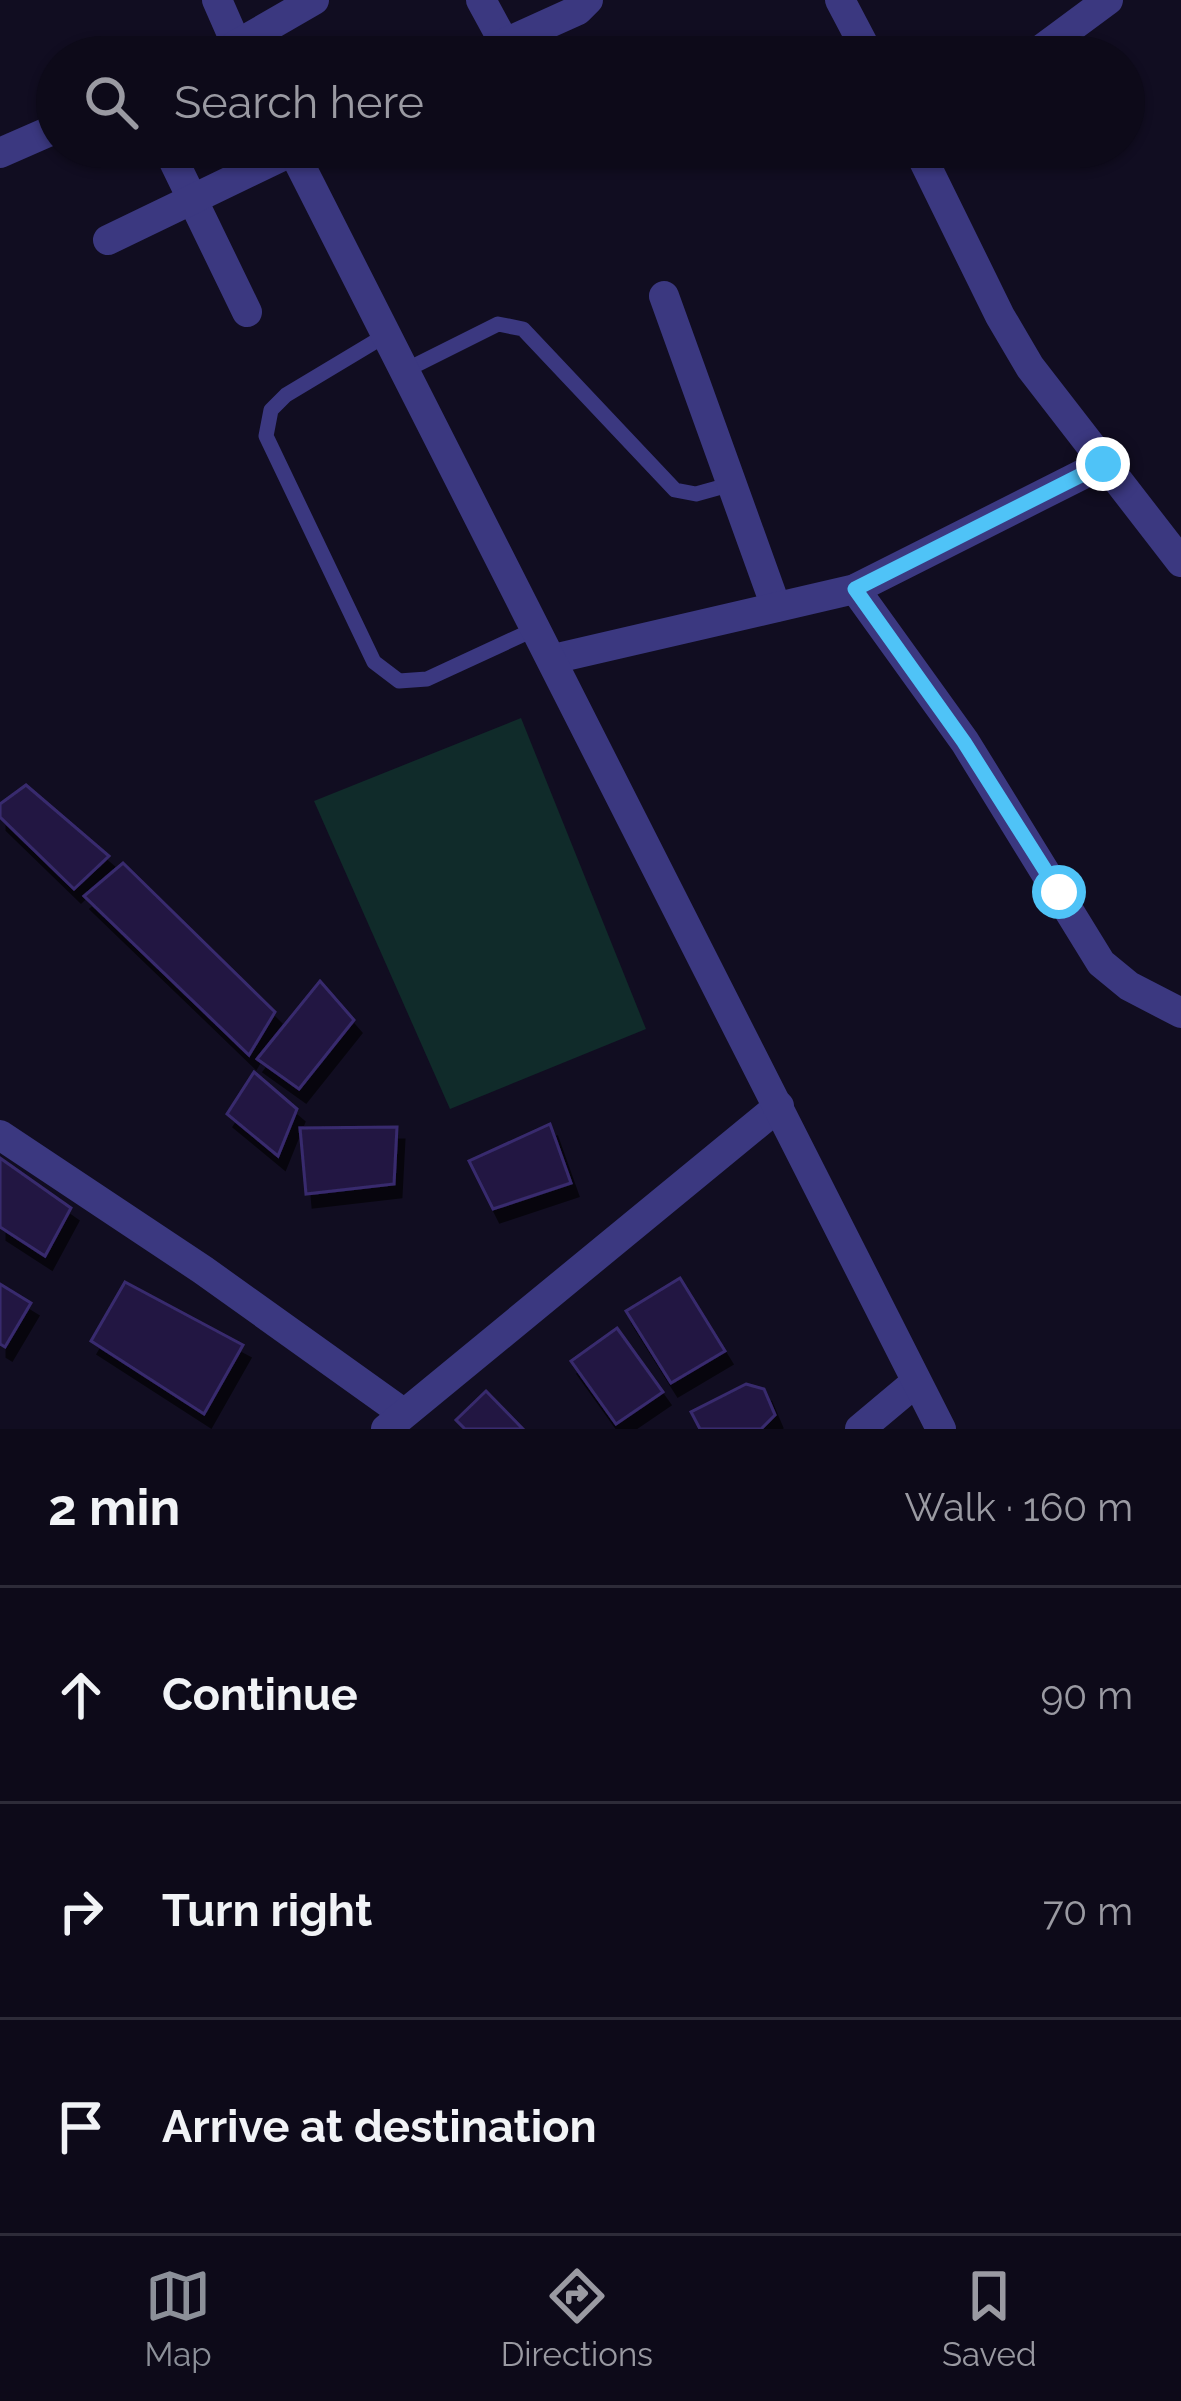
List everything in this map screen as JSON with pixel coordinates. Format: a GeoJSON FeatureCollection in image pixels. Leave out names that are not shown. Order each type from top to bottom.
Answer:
{"type":"FeatureCollection","features":[{"type":"Feature","properties":{"kind":"street"},"geometry":{"type":"LineString","coordinates":[[217,0],[226,36]]}},
{"type":"Feature","properties":{"kind":"street"},"geometry":{"type":"LineString","coordinates":[[257,36],[314,0]]}},
{"type":"Feature","properties":{"kind":"street"},"geometry":{"type":"LineString","coordinates":[[481,0],[501,36]]}},
{"type":"Feature","properties":{"kind":"street"},"geometry":{"type":"LineString","coordinates":[[531,36],[587,0]]}},
{"type":"Feature","properties":{"kind":"street"},"geometry":{"type":"LineString","coordinates":[[841,0],[859,36]]}},
{"type":"Feature","properties":{"kind":"street"},"geometry":{"type":"LineString","coordinates":[[1059,36],[1108,0]]}},
{"type":"Feature","properties":{"kind":"street"},"geometry":{"type":"LineString","coordinates":[[0,153],[36,137]]}},
{"type":"Feature","properties":{"kind":"street"},"geometry":{"type":"LineString","coordinates":[[177,168],[248,311]]}},
{"type":"Feature","properties":{"kind":"street"},"geometry":{"type":"LineString","coordinates":[[108,240],[256,168]]}},
{"type":"Feature","properties":{"kind":"street"},"geometry":{"type":"LineString","coordinates":[[305,168],[533,630],[553,659],[941,1429]]}},
{"type":"Feature","properties":{"kind":"street"},"geometry":{"type":"LineString","coordinates":[[927,168],[1030,367],[1181,562]]}},
{"type":"Feature","properties":{"kind":"street"},"geometry":{"type":"LineString","coordinates":[[664,296],[776,607]]}},
{"type":"Feature","properties":{"kind":"street"},"geometry":{"type":"LineString","coordinates":[[553,659],[855,589],[1103,464]]}},
{"type":"Feature","properties":{"kind":"street"},"geometry":{"type":"LineString","coordinates":[[855,589],[964,742],[1101,963],[1129,986],[1181,1012]]}},
{"type":"Feature","properties":{"kind":"street"},"geometry":{"type":"LineString","coordinates":[[0,1135],[203,1270],[395,1421],[779,1106]]}},
{"type":"Feature","properties":{"kind":"street"},"geometry":{"type":"LineString","coordinates":[[860,1429],[916,1382]]}},
{"type":"Feature","properties":{"kind":"lane"},"geometry":{"type":"LineString","coordinates":[[404,371],[498,324],[523,329],[675,490],[696,494],[732,484]]}},
{"type":"Feature","properties":{"kind":"lane"},"geometry":{"type":"LineString","coordinates":[[386,335],[286,395],[271,410],[266,436],[374,662],[399,681],[427,680],[533,630]]}},
{"type":"Feature","properties":{"kind":"green space"},"geometry":{"type":"Polygon","coordinates":[[[521,718],[646,1029],[450,1109],[314,801],[521,718]]]}},
{"type":"Feature","properties":{"kind":"building"},"geometry":{"type":"Polygon","coordinates":[[[26,785],[109,856],[74,889],[0,817],[0,804],[26,785]]]}},
{"type":"Feature","properties":{"kind":"building"},"geometry":{"type":"Polygon","coordinates":[[[123,863],[275,1012],[249,1055],[84,896],[123,863]]]}},
{"type":"Feature","properties":{"kind":"building"},"geometry":{"type":"Polygon","coordinates":[[[320,981],[354,1020],[299,1089],[257,1059],[320,981]]]}},
{"type":"Feature","properties":{"kind":"building"},"geometry":{"type":"Polygon","coordinates":[[[254,1072],[297,1109],[278,1156],[227,1114],[254,1072]]]}},
{"type":"Feature","properties":{"kind":"building"},"geometry":{"type":"Polygon","coordinates":[[[550,1124],[571,1183],[493,1209],[469,1161],[550,1124]]]}},
{"type":"Feature","properties":{"kind":"building"},"geometry":{"type":"Polygon","coordinates":[[[397,1127],[394,1184],[306,1194],[300,1128],[397,1127]]]}},
{"type":"Feature","properties":{"kind":"building"},"geometry":{"type":"Polygon","coordinates":[[[0,1158],[71,1208],[45,1256],[0,1227],[0,1158]]]}},
{"type":"Feature","properties":{"kind":"building"},"geometry":{"type":"Polygon","coordinates":[[[680,1278],[725,1351],[671,1383],[626,1311],[680,1278]]]}},
{"type":"Feature","properties":{"kind":"building"},"geometry":{"type":"Polygon","coordinates":[[[125,1282],[243,1345],[204,1414],[91,1341],[125,1282]]]}},
{"type":"Feature","properties":{"kind":"building"},"geometry":{"type":"Polygon","coordinates":[[[0,1284],[31,1303],[5,1347],[0,1344],[0,1284]]]}},
{"type":"Feature","properties":{"kind":"building"},"geometry":{"type":"Polygon","coordinates":[[[617,1328],[663,1392],[616,1424],[571,1361],[617,1328]]]}},
{"type":"Feature","properties":{"kind":"building"},"geometry":{"type":"Polygon","coordinates":[[[746,1384],[764,1389],[775,1415],[761,1429],[700,1429],[691,1412],[746,1384]]]}},
{"type":"Feature","properties":{"kind":"building"},"geometry":{"type":"Polygon","coordinates":[[[486,1391],[523,1429],[465,1429],[456,1420],[486,1391]]]}},
{"type":"Feature","properties":{"kind":"route"},"geometry":{"type":"LineString","coordinates":[[1059,892],[964,742],[855,589],[1103,464]]}}]}
